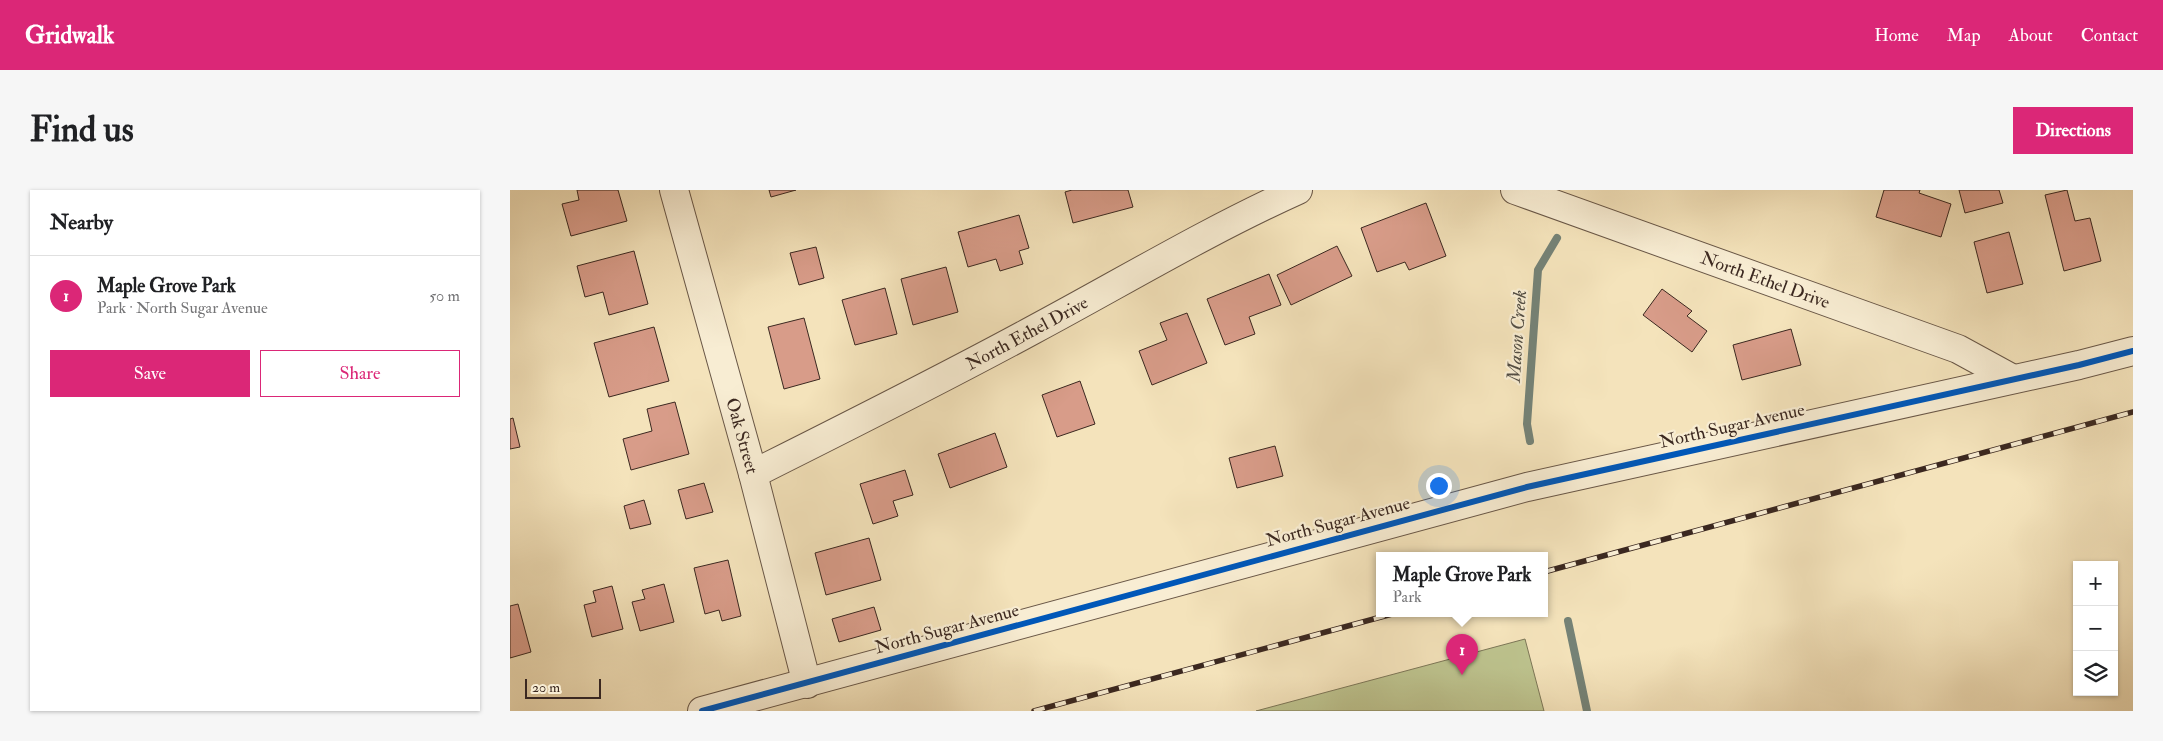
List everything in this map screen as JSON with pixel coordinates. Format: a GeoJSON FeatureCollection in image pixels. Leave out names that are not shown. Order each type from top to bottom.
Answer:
{"type":"FeatureCollection","features":[{"type":"Feature","properties":{"kind":"street","name":"Oak Street"},"geometry":{"type":"LineString","coordinates":[[674,190],[753,474],[807,684]]}},
{"type":"Feature","properties":{"kind":"street","name":"North Ethel Drive"},"geometry":{"type":"LineString","coordinates":[[753,474],[895,403],[1034,330],[1172,254],[1298,190]]}},
{"type":"Feature","properties":{"kind":"street","name":"North Ethel Drive"},"geometry":{"type":"LineString","coordinates":[[1515,190],[1958,349],[2013,379]]}},
{"type":"Feature","properties":{"kind":"street","name":"North Sugar Avenue"},"geometry":{"type":"LineString","coordinates":[[702,711],[807,684],[1385,524],[1527,487],[2133,351]]}},
{"type":"Feature","properties":{"kind":"green space"},"geometry":{"type":"Polygon","coordinates":[[[1525,639],[1544,711],[1256,711],[1525,639]]]}},
{"type":"Feature","properties":{"kind":"building"},"geometry":{"type":"Polygon","coordinates":[[[577,190],[618,190],[627,221],[571,236],[562,204],[579,200],[577,190]]]}},
{"type":"Feature","properties":{"kind":"building"},"geometry":{"type":"Polygon","coordinates":[[[769,190],[796,190],[771,197],[769,190]]]}},
{"type":"Feature","properties":{"kind":"building"},"geometry":{"type":"Polygon","coordinates":[[[1072,190],[1128,190],[1133,207],[1073,223],[1065,192],[1072,190]]]}},
{"type":"Feature","properties":{"kind":"building"},"geometry":{"type":"Polygon","coordinates":[[[1884,190],[1920,190],[1919,193],[1951,204],[1941,237],[1876,217],[1884,190]]]}},
{"type":"Feature","properties":{"kind":"building"},"geometry":{"type":"Polygon","coordinates":[[[1959,190],[1999,190],[2003,203],[1965,213],[1959,190]]]}},
{"type":"Feature","properties":{"kind":"building"},"geometry":{"type":"Polygon","coordinates":[[[2067,190],[2075,221],[2090,218],[2101,261],[2064,271],[2045,195],[2067,190]]]}},
{"type":"Feature","properties":{"kind":"building"},"geometry":{"type":"Polygon","coordinates":[[[1426,203],[1446,256],[1409,270],[1405,262],[1377,272],[1361,228],[1426,203]]]}},
{"type":"Feature","properties":{"kind":"building"},"geometry":{"type":"Polygon","coordinates":[[[1019,215],[1029,248],[1019,251],[1023,264],[1000,271],[996,259],[968,267],[958,232],[1019,215]]]}},
{"type":"Feature","properties":{"kind":"building"},"geometry":{"type":"Polygon","coordinates":[[[2009,232],[2023,284],[1987,293],[1974,242],[2009,232]]]}},
{"type":"Feature","properties":{"kind":"building"},"geometry":{"type":"Polygon","coordinates":[[[1337,246],[1352,276],[1291,305],[1277,275],[1337,246]]]}},
{"type":"Feature","properties":{"kind":"building"},"geometry":{"type":"Polygon","coordinates":[[[816,247],[824,278],[799,285],[790,253],[816,247]]]}},
{"type":"Feature","properties":{"kind":"building"},"geometry":{"type":"Polygon","coordinates":[[[634,251],[648,304],[609,315],[603,292],[585,297],[577,266],[634,251]]]}},
{"type":"Feature","properties":{"kind":"building"},"geometry":{"type":"Polygon","coordinates":[[[946,267],[958,312],[913,325],[901,279],[946,267]]]}},
{"type":"Feature","properties":{"kind":"building"},"geometry":{"type":"Polygon","coordinates":[[[1269,274],[1281,305],[1249,317],[1255,334],[1225,345],[1207,299],[1269,274]]]}},
{"type":"Feature","properties":{"kind":"building"},"geometry":{"type":"Polygon","coordinates":[[[885,288],[897,334],[855,345],[842,300],[885,288]]]}},
{"type":"Feature","properties":{"kind":"building"},"geometry":{"type":"Polygon","coordinates":[[[1662,289],[1692,311],[1687,316],[1707,331],[1692,352],[1643,315],[1662,289]]]}},
{"type":"Feature","properties":{"kind":"building"},"geometry":{"type":"Polygon","coordinates":[[[1187,313],[1207,363],[1152,385],[1139,351],[1167,340],[1160,323],[1187,313]]]}},
{"type":"Feature","properties":{"kind":"building"},"geometry":{"type":"Polygon","coordinates":[[[804,318],[820,379],[784,389],[768,327],[804,318]]]}},
{"type":"Feature","properties":{"kind":"building"},"geometry":{"type":"Polygon","coordinates":[[[654,327],[669,381],[609,397],[594,343],[654,327]]]}},
{"type":"Feature","properties":{"kind":"building"},"geometry":{"type":"Polygon","coordinates":[[[1791,329],[1801,365],[1742,380],[1733,345],[1791,329]]]}},
{"type":"Feature","properties":{"kind":"building"},"geometry":{"type":"Polygon","coordinates":[[[1080,381],[1095,424],[1057,437],[1042,395],[1080,381]]]}},
{"type":"Feature","properties":{"kind":"building"},"geometry":{"type":"Polygon","coordinates":[[[675,402],[689,454],[631,470],[623,439],[652,431],[647,409],[675,402]]]}},
{"type":"Feature","properties":{"kind":"building"},"geometry":{"type":"Polygon","coordinates":[[[513,418],[520,447],[510,449],[510,419],[513,418]]]}},
{"type":"Feature","properties":{"kind":"building"},"geometry":{"type":"Polygon","coordinates":[[[995,433],[1007,467],[950,488],[938,454],[995,433]]]}},
{"type":"Feature","properties":{"kind":"building"},"geometry":{"type":"Polygon","coordinates":[[[1275,446],[1283,476],[1237,488],[1229,458],[1275,446]]]}},
{"type":"Feature","properties":{"kind":"building"},"geometry":{"type":"Polygon","coordinates":[[[905,470],[913,495],[893,501],[898,516],[873,524],[860,484],[905,470]]]}},
{"type":"Feature","properties":{"kind":"building"},"geometry":{"type":"Polygon","coordinates":[[[704,483],[713,512],[686,519],[678,490],[704,483]]]}},
{"type":"Feature","properties":{"kind":"building"},"geometry":{"type":"Polygon","coordinates":[[[644,500],[651,524],[630,529],[624,506],[644,500]]]}},
{"type":"Feature","properties":{"kind":"building"},"geometry":{"type":"Polygon","coordinates":[[[869,538],[881,580],[826,595],[815,553],[869,538]]]}},
{"type":"Feature","properties":{"kind":"building"},"geometry":{"type":"Polygon","coordinates":[[[728,560],[741,616],[722,621],[719,610],[705,614],[694,568],[728,560]]]}},
{"type":"Feature","properties":{"kind":"building"},"geometry":{"type":"Polygon","coordinates":[[[664,584],[674,622],[640,631],[632,602],[645,599],[642,590],[664,584]]]}},
{"type":"Feature","properties":{"kind":"building"},"geometry":{"type":"Polygon","coordinates":[[[612,586],[623,629],[592,637],[584,605],[596,602],[593,591],[612,586]]]}},
{"type":"Feature","properties":{"kind":"building"},"geometry":{"type":"Polygon","coordinates":[[[518,604],[531,652],[510,658],[510,606],[518,604]]]}},
{"type":"Feature","properties":{"kind":"building"},"geometry":{"type":"Polygon","coordinates":[[[874,607],[881,630],[839,642],[832,619],[874,607]]]}},
{"type":"Feature","properties":{"kind":"waterway","name":"Mason Creek"},"geometry":{"type":"LineString","coordinates":[[1530,441],[1527,424],[1538,270],[1557,238]]}},
{"type":"Feature","properties":{"kind":"waterway","name":"Mason Creek"},"geometry":{"type":"LineString","coordinates":[[1568,621],[1587,711]]}},
{"type":"Feature","properties":{"kind":"railway"},"geometry":{"type":"LineString","coordinates":[[1548,571],[2133,412]]}},
{"type":"Feature","properties":{"kind":"railway"},"geometry":{"type":"LineString","coordinates":[[1034,711],[1381,617]]}},
{"type":"Feature","properties":{"kind":"cycle path"},"geometry":{"type":"LineString","coordinates":[[702,711],[1527,487],[2079,365],[2133,351]]}},
{"type":"Feature","properties":{"kind":"place","name":"Maple Grove Park"},"geometry":{"type":"Point","coordinates":[1462,675]}}]}
